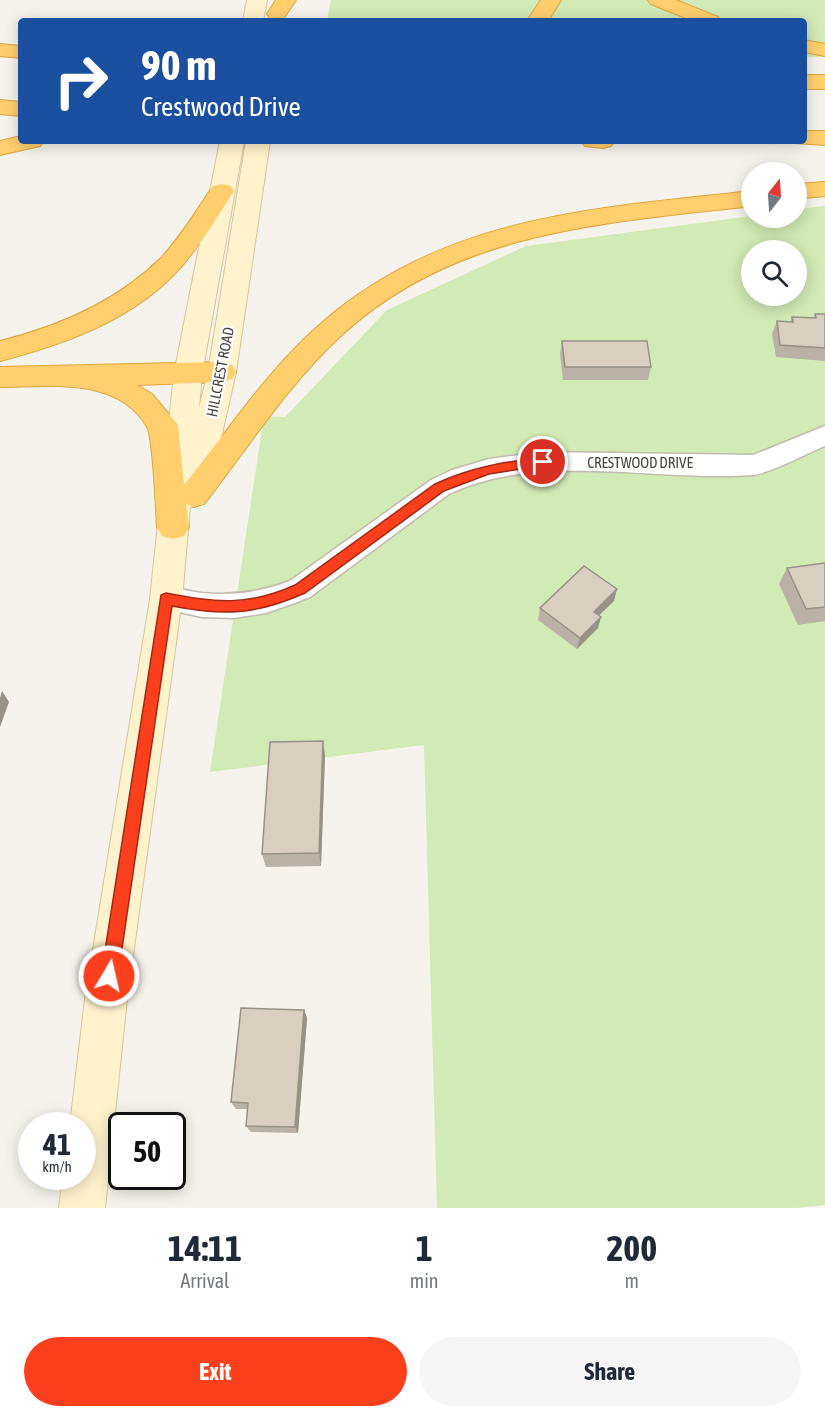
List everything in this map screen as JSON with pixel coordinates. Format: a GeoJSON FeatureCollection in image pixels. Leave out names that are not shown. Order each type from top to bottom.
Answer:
{"type":"FeatureCollection","features":[{"type":"Feature","properties":{"kind":"highway"},"geometry":{"type":"LineString","coordinates":[[540,18],[551,0]]}},
{"type":"Feature","properties":{"kind":"highway"},"geometry":{"type":"LineString","coordinates":[[658,0],[703,18]]}},
{"type":"Feature","properties":{"kind":"highway"},"geometry":{"type":"LineString","coordinates":[[807,47],[825,50]]}},
{"type":"Feature","properties":{"kind":"highway"},"geometry":{"type":"LineString","coordinates":[[0,50],[18,52]]}},
{"type":"Feature","properties":{"kind":"highway"},"geometry":{"type":"LineString","coordinates":[[807,82],[825,82]]}},
{"type":"Feature","properties":{"kind":"highway"},"geometry":{"type":"LineString","coordinates":[[0,107],[18,109]]}},
{"type":"Feature","properties":{"kind":"highway"},"geometry":{"type":"LineString","coordinates":[[807,138],[825,138]]}},
{"type":"Feature","properties":{"kind":"highway"},"geometry":{"type":"LineString","coordinates":[[0,148],[18,144]]}},
{"type":"Feature","properties":{"kind":"highway"},"geometry":{"type":"LineString","coordinates":[[807,191],[825,189]]}},
{"type":"Feature","properties":{"kind":"highway"},"geometry":{"type":"LineString","coordinates":[[0,351],[53,338],[123,303],[166,267],[189,241],[222,191]]}},
{"type":"Feature","properties":{"kind":"highway"},"geometry":{"type":"LineString","coordinates":[[194,495],[295,366],[334,327],[398,278],[439,257],[526,229],[560,222],[741,199]]}},
{"type":"Feature","properties":{"kind":"highway"},"geometry":{"type":"LineString","coordinates":[[0,377],[222,372]]}},
{"type":"Feature","properties":{"kind":"highway"},"geometry":{"type":"LineString","coordinates":[[79,377],[120,388],[142,401],[163,425],[173,527]]}},
{"type":"Feature","properties":{"kind":"main road"},"geometry":{"type":"LineString","coordinates":[[254,18],[257,0]]}},
{"type":"Feature","properties":{"kind":"main road","name":"HILLCREST ROAD"},"geometry":{"type":"LineString","coordinates":[[82,1208],[106,999],[166,599],[188,374],[222,191],[243,150]]}},
{"type":"Feature","properties":{"kind":"main road","name":"HILLCREST ROAD"},"geometry":{"type":"LineString","coordinates":[[166,599],[194,495],[222,372],[243,150]]}},
{"type":"Feature","properties":{"kind":"street","name":"CRESTWOOD DRIVE"},"geometry":{"type":"LineString","coordinates":[[166,599],[208,607],[257,604],[276,600],[300,589],[440,487],[461,477],[489,469],[543,462],[755,465],[825,435]]}},
{"type":"Feature","properties":{"kind":"green space"},"geometry":{"type":"Polygon","coordinates":[[[331,0],[825,0],[825,57],[807,57],[807,18],[328,18],[331,0]]]}},
{"type":"Feature","properties":{"kind":"green space"},"geometry":{"type":"Polygon","coordinates":[[[825,206],[825,1205],[796,1208],[437,1208],[424,745],[210,772],[264,416],[285,417],[387,310],[526,246],[741,217],[741,228],[807,228],[807,208],[825,206]]]}},
{"type":"Feature","properties":{"kind":"building"},"geometry":{"type":"Polygon","coordinates":[[[815,314],[825,314],[825,348],[780,345],[777,321],[793,322],[792,317],[816,318],[815,314]]]}},
{"type":"Feature","properties":{"kind":"building"},"geometry":{"type":"Polygon","coordinates":[[[562,341],[647,341],[651,367],[565,367],[562,341]]]}},
{"type":"Feature","properties":{"kind":"building"},"geometry":{"type":"Polygon","coordinates":[[[825,563],[825,607],[806,609],[787,568],[825,563]]]}},
{"type":"Feature","properties":{"kind":"building"},"geometry":{"type":"Polygon","coordinates":[[[584,566],[617,589],[594,612],[601,617],[580,638],[540,608],[584,566]]]}},
{"type":"Feature","properties":{"kind":"building"},"geometry":{"type":"Polygon","coordinates":[[[323,741],[319,853],[262,854],[270,742],[323,741]]]}},
{"type":"Feature","properties":{"kind":"building"},"geometry":{"type":"Polygon","coordinates":[[[241,1008],[304,1010],[295,1127],[246,1126],[248,1103],[231,1102],[241,1008]]]}},
{"type":"Feature","properties":{"kind":"route"},"geometry":{"type":"LineString","coordinates":[[109,976],[166,599],[208,607],[257,604],[276,600],[300,589],[440,487],[461,477],[489,469],[543,462]]}}]}
